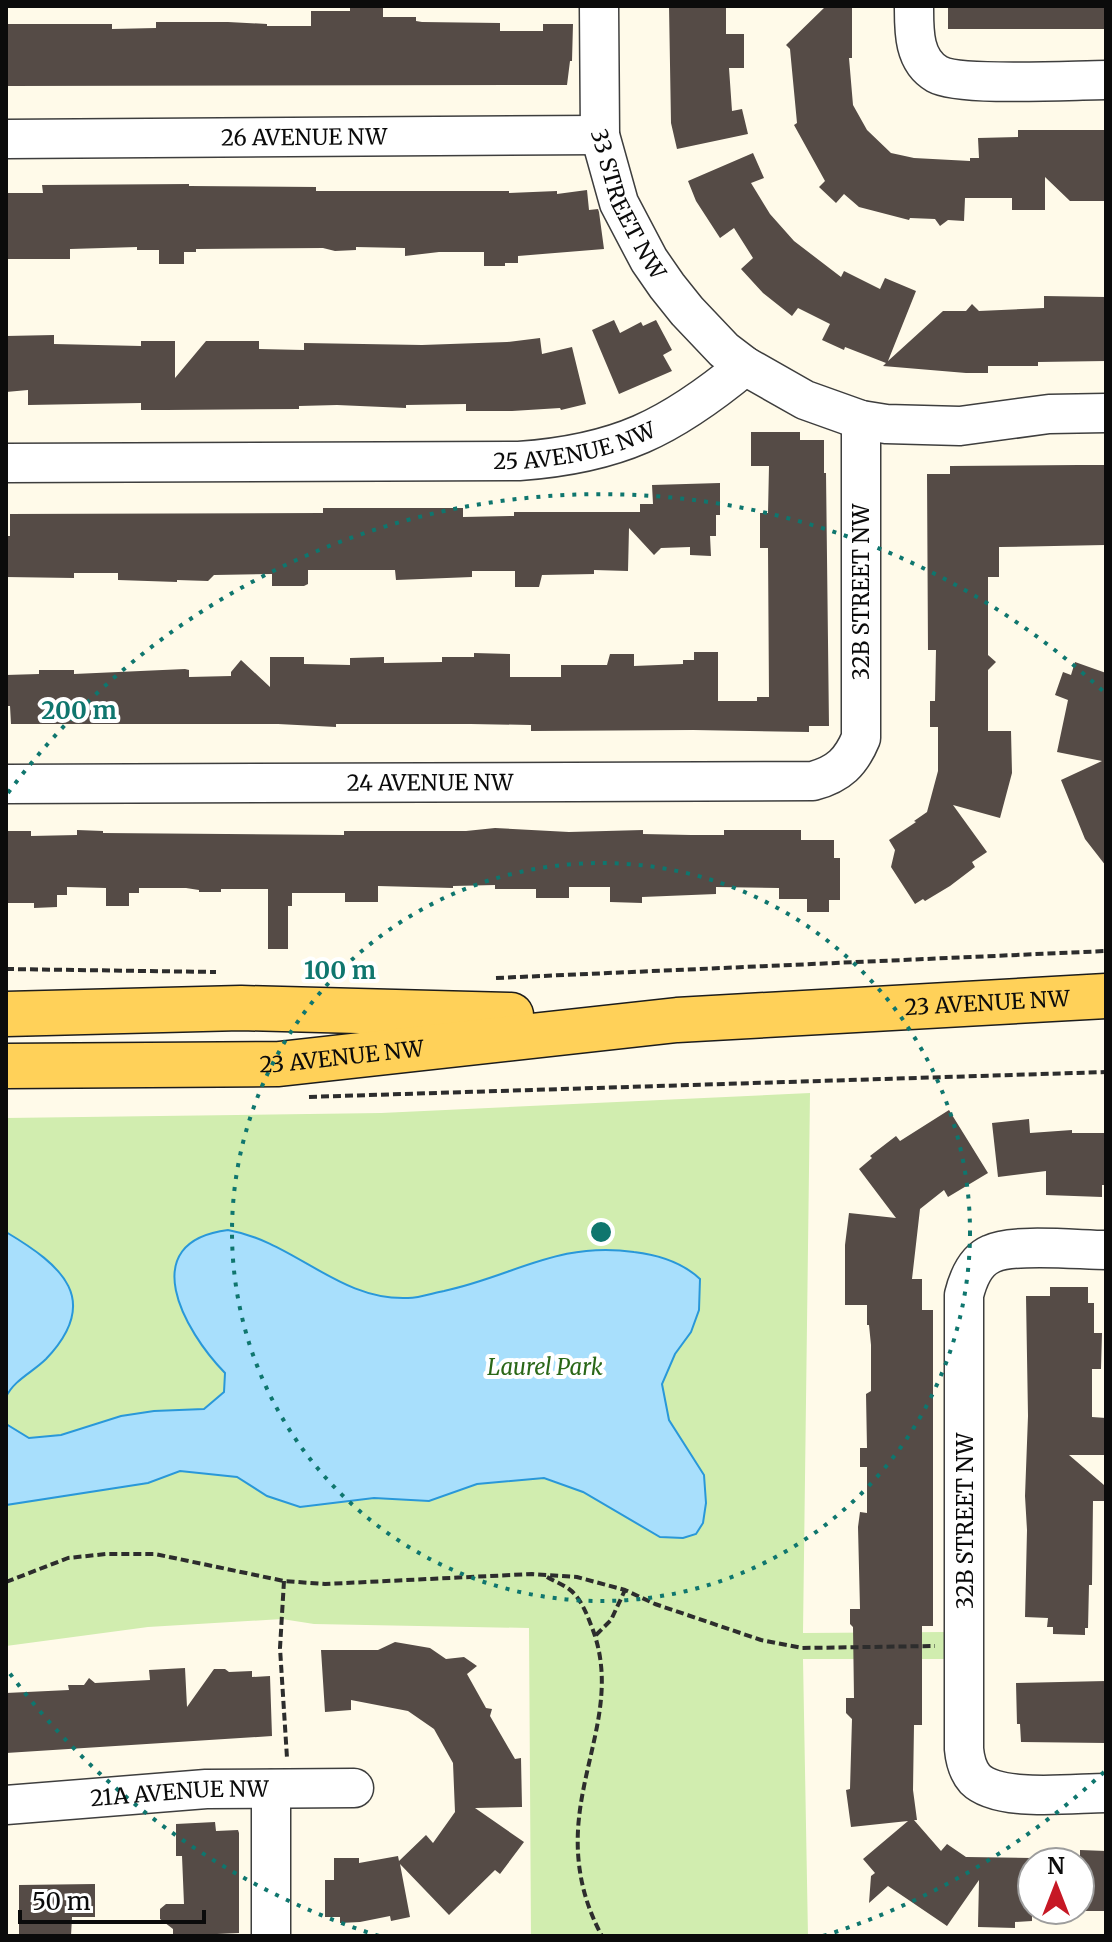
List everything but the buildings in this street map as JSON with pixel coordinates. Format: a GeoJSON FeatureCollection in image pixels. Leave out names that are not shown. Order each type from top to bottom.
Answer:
{"type":"FeatureCollection","features":[{"type":"Feature","properties":{"kind":"main road","name":"23 AVENUE NW"},"geometry":{"type":"LineString","coordinates":[[6,1066],[279,1064],[677,1020],[1106,996]]}},
{"type":"Feature","properties":{"kind":"main road","name":"23 AVENUE NW"},"geometry":{"type":"LineString","coordinates":[[6,1014],[241,1008],[677,1020]]}},
{"type":"Feature","properties":{"kind":"street","name":"33 STREET NW"},"geometry":{"type":"LineString","coordinates":[[599,6],[600,135],[619,203],[649,260],[687,311],[724,350],[745,366]]}},
{"type":"Feature","properties":{"kind":"street"},"geometry":{"type":"LineString","coordinates":[[914,6],[914,38],[918,50],[926,64],[937,74],[962,80],[1106,80]]}},
{"type":"Feature","properties":{"kind":"street","name":"26 AVENUE NW"},"geometry":{"type":"LineString","coordinates":[[6,139],[600,135]]}},
{"type":"Feature","properties":{"kind":"street"},"geometry":{"type":"LineString","coordinates":[[745,366],[805,400],[861,420],[886,424],[960,426],[1049,414],[1106,413]]}},
{"type":"Feature","properties":{"kind":"street","name":"25 AVENUE NW"},"geometry":{"type":"LineString","coordinates":[[6,463],[503,461],[555,458],[590,451],[655,430],[713,393],[745,366]]}},
{"type":"Feature","properties":{"kind":"street","name":"32B STREET NW"},"geometry":{"type":"LineString","coordinates":[[849,762],[861,738],[861,420]]}},
{"type":"Feature","properties":{"kind":"street","name":"24 AVENUE NW"},"geometry":{"type":"LineString","coordinates":[[6,784],[813,781],[829,777],[849,762]]}},
{"type":"Feature","properties":{"kind":"street","name":"32B STREET NW"},"geometry":{"type":"LineString","coordinates":[[1106,1250],[1009,1249],[992,1253],[978,1263],[967,1280],[964,1295],[964,1749],[969,1770],[976,1780],[1000,1791],[1106,1793]]}},
{"type":"Feature","properties":{"kind":"street","name":"21A AVENUE NW"},"geometry":{"type":"LineString","coordinates":[[6,1805],[195,1789],[354,1788]]}},
{"type":"Feature","properties":{"kind":"street"},"geometry":{"type":"LineString","coordinates":[[271,1936],[280,1789]]}},
{"type":"Feature","properties":{"kind":"path"},"geometry":{"type":"LineString","coordinates":[[494,978],[1106,951]]}},
{"type":"Feature","properties":{"kind":"path"},"geometry":{"type":"LineString","coordinates":[[6,969],[219,972]]}},
{"type":"Feature","properties":{"kind":"path"},"geometry":{"type":"LineString","coordinates":[[305,1097],[1106,1072]]}},
{"type":"Feature","properties":{"kind":"path"},"geometry":{"type":"LineString","coordinates":[[6,1582],[68,1558],[106,1554],[155,1554],[284,1581],[325,1584],[532,1574],[577,1577],[625,1590],[655,1604],[761,1640],[802,1648],[965,1646]]}},
{"type":"Feature","properties":{"kind":"path"},"geometry":{"type":"LineString","coordinates":[[545,1576],[571,1590],[584,1606],[602,1658],[602,1694],[580,1812],[578,1861],[583,1891],[602,1936]]}},
{"type":"Feature","properties":{"kind":"path"},"geometry":{"type":"LineString","coordinates":[[280,1789],[280,1648],[284,1581]]}},
{"type":"Feature","properties":{"kind":"path"},"geometry":{"type":"LineString","coordinates":[[595,1635],[611,1620],[625,1590]]}},
{"type":"Feature","properties":{"kind":"green space","name":"Laurel Park"},"geometry":{"type":"Polygon","coordinates":[[[810,1093],[803,1633],[946,1632],[946,1659],[803,1659],[808,1936],[531,1936],[529,1628],[314,1624],[282,1619],[148,1627],[6,1646],[6,1118],[381,1113],[810,1093]]]}},
{"type":"Feature","properties":{"kind":"water"},"geometry":{"type":"Polygon","coordinates":[[[228,1230],[252,1236],[338,1281],[383,1296],[422,1296],[582,1251],[643,1253],[686,1268],[700,1279],[699,1310],[691,1332],[675,1354],[662,1384],[669,1420],[704,1475],[706,1503],[703,1523],[696,1534],[683,1538],[660,1537],[583,1492],[544,1478],[477,1484],[429,1501],[374,1498],[300,1507],[267,1496],[237,1477],[180,1471],[148,1483],[6,1505],[6,1424],[29,1438],[61,1435],[121,1416],[204,1409],[224,1392],[225,1373],[195,1335],[183,1312],[176,1290],[175,1269],[182,1252],[199,1238],[228,1230]]]}},
{"type":"Feature","properties":{"kind":"water"},"geometry":{"type":"Polygon","coordinates":[[[6,1232],[44,1258],[58,1272],[68,1286],[73,1302],[71,1319],[63,1338],[6,1397],[6,1232]]]}}]}
